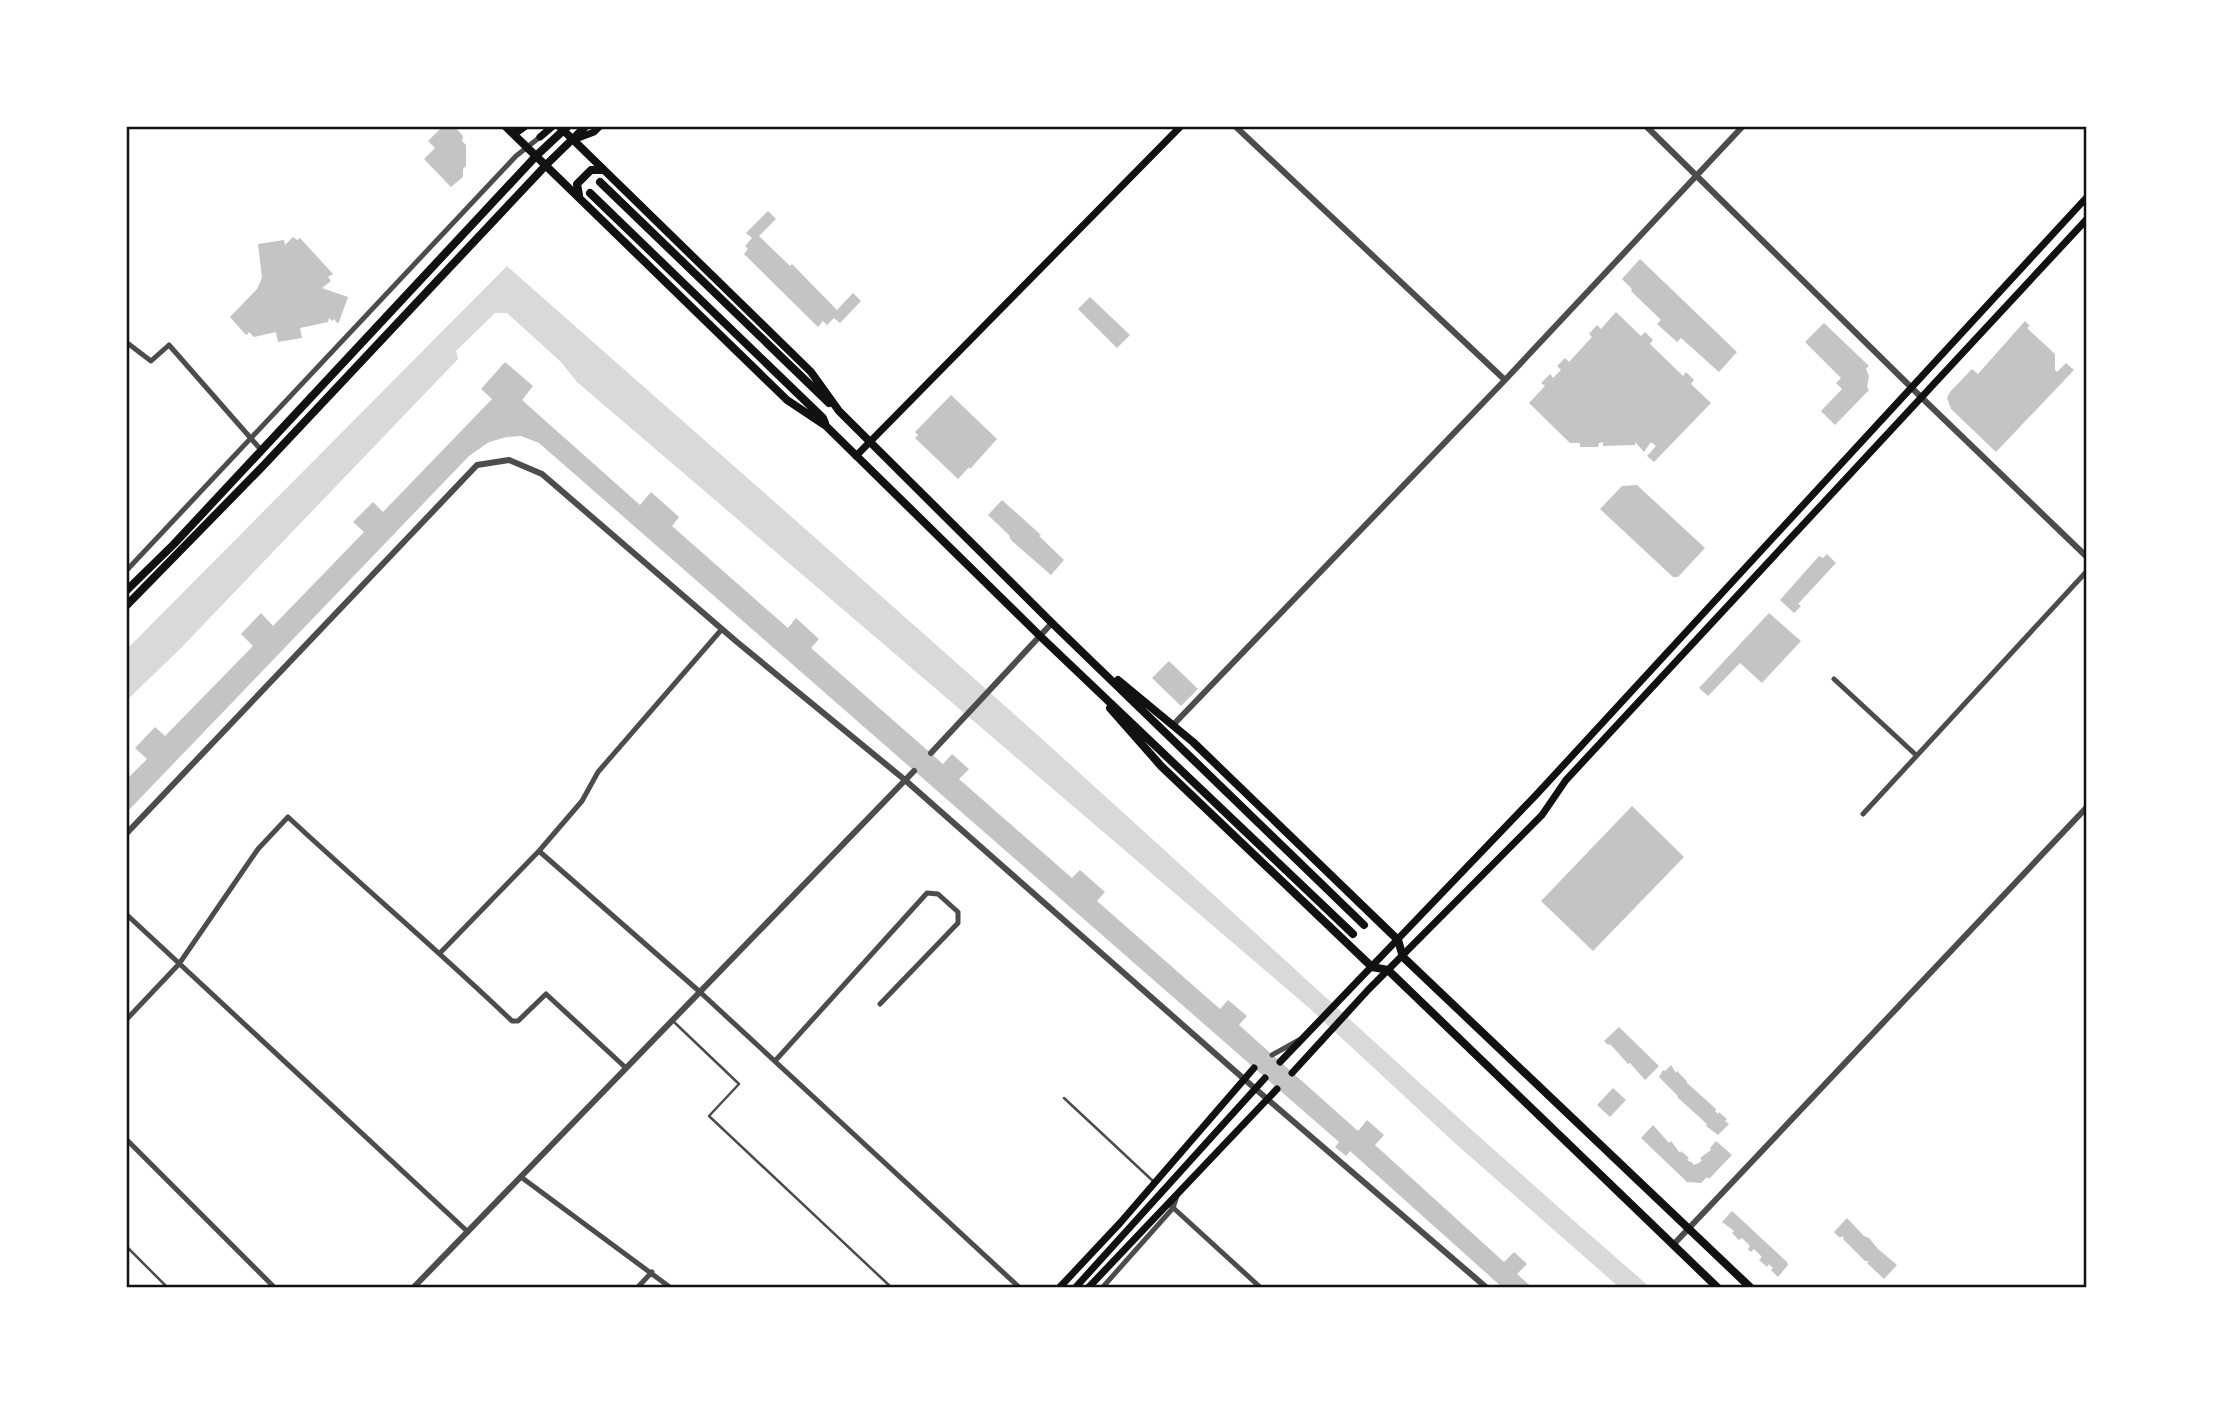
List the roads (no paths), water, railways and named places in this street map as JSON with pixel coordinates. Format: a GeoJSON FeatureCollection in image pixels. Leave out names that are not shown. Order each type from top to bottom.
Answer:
{"type":"FeatureCollection","features":[{"type":"Feature","properties":{"kind":"main road"},"geometry":{"type":"LineString","coordinates":[[505,126],[518,131],[525,126]]}},
{"type":"Feature","properties":{"kind":"main road"},"geometry":{"type":"LineString","coordinates":[[505,126],[787,400],[827,426],[1040,636],[1353,934]]}},
{"type":"Feature","properties":{"kind":"main road"},"geometry":{"type":"LineString","coordinates":[[540,137],[552,126]]}},
{"type":"Feature","properties":{"kind":"main road"},"geometry":{"type":"LineString","coordinates":[[126,606],[586,126]]}},
{"type":"Feature","properties":{"kind":"main road"},"geometry":{"type":"LineString","coordinates":[[573,140],[594,132],[600,126]]}},
{"type":"Feature","properties":{"kind":"main road"},"geometry":{"type":"LineString","coordinates":[[856,456],[1181,126]]}},
{"type":"Feature","properties":{"kind":"main road"},"geometry":{"type":"LineString","coordinates":[[126,590],[174,544],[262,451],[564,127],[603,170],[811,372],[839,411]]}},
{"type":"Feature","properties":{"kind":"main road"},"geometry":{"type":"LineString","coordinates":[[579,196],[577,184],[591,170],[603,170]]}},
{"type":"Feature","properties":{"kind":"main road"},"geometry":{"type":"LineString","coordinates":[[600,182],[839,411],[1052,623],[1364,925]]}},
{"type":"Feature","properties":{"kind":"main road"},"geometry":{"type":"LineString","coordinates":[[590,193],[823,418],[827,426]]}},
{"type":"Feature","properties":{"kind":"main road"},"geometry":{"type":"LineString","coordinates":[[1280,1062],[1545,785],[2087,197]]}},
{"type":"Feature","properties":{"kind":"main road"},"geometry":{"type":"LineString","coordinates":[[1292,1073],[1368,990],[1542,815],[1566,780],[2087,219]]}},
{"type":"Feature","properties":{"kind":"main road"},"geometry":{"type":"LineString","coordinates":[[1085,655],[1174,724],[1398,940],[1403,957],[1751,1288]]}},
{"type":"Feature","properties":{"kind":"main road"},"geometry":{"type":"LineString","coordinates":[[1076,668],[1161,766],[1372,967],[1388,970],[1718,1288]]}},
{"type":"Feature","properties":{"kind":"main road"},"geometry":{"type":"LineString","coordinates":[[1059,1288],[1120,1223],[1254,1068]]}},
{"type":"Feature","properties":{"kind":"main road"},"geometry":{"type":"LineString","coordinates":[[1075,1288],[1265,1078]]}},
{"type":"Feature","properties":{"kind":"main road"},"geometry":{"type":"LineString","coordinates":[[1088,1288],[1170,1206],[1179,1191],[1277,1089]]}},
{"type":"Feature","properties":{"kind":"street"},"geometry":{"type":"LineString","coordinates":[[1235,126],[1505,380]]}},
{"type":"Feature","properties":{"kind":"street"},"geometry":{"type":"LineString","coordinates":[[1646,126],[2087,557]]}},
{"type":"Feature","properties":{"kind":"street"},"geometry":{"type":"LineString","coordinates":[[1174,724],[1505,380],[1743,126]]}},
{"type":"Feature","properties":{"kind":"street"},"geometry":{"type":"LineString","coordinates":[[126,571],[516,156],[540,137]]}},
{"type":"Feature","properties":{"kind":"street"},"geometry":{"type":"LineString","coordinates":[[126,342],[151,361],[169,345],[262,451]]}},
{"type":"Feature","properties":{"kind":"street"},"geometry":{"type":"LineString","coordinates":[[126,834],[477,466],[509,460],[542,474],[722,629],[905,780],[1486,1288]]}},
{"type":"Feature","properties":{"kind":"street"},"geometry":{"type":"LineString","coordinates":[[1863,814],[2087,571]]}},
{"type":"Feature","properties":{"kind":"street"},"geometry":{"type":"LineString","coordinates":[[931,753],[1052,623]]}},
{"type":"Feature","properties":{"kind":"street"},"geometry":{"type":"LineString","coordinates":[[441,952],[582,801],[598,772],[722,629]]}},
{"type":"Feature","properties":{"kind":"street"},"geometry":{"type":"LineString","coordinates":[[1834,679],[1916,755]]}},
{"type":"Feature","properties":{"kind":"street"},"geometry":{"type":"LineString","coordinates":[[413,1288],[914,771]]}},
{"type":"Feature","properties":{"kind":"street"},"geometry":{"type":"LineString","coordinates":[[1673,1244],[2087,807]]}},
{"type":"Feature","properties":{"kind":"street"},"geometry":{"type":"LineString","coordinates":[[126,1020],[179,964],[258,849],[288,817],[441,952],[512,1021],[523,1018],[546,994],[626,1068]]}},
{"type":"Feature","properties":{"kind":"street"},"geometry":{"type":"LineString","coordinates":[[539,850],[700,992],[1020,1288]]}},
{"type":"Feature","properties":{"kind":"street"},"geometry":{"type":"LineString","coordinates":[[775,1061],[927,893],[938,894],[958,912],[958,923],[880,1004]]}},
{"type":"Feature","properties":{"kind":"street"},"geometry":{"type":"LineString","coordinates":[[126,914],[468,1231]]}},
{"type":"Feature","properties":{"kind":"street"},"geometry":{"type":"LineString","coordinates":[[1272,1055],[1308,1035]]}},
{"type":"Feature","properties":{"kind":"street"},"geometry":{"type":"LineString","coordinates":[[126,1139],[275,1288]]}},
{"type":"Feature","properties":{"kind":"street"},"geometry":{"type":"LineString","coordinates":[[521,1177],[671,1288]]}},
{"type":"Feature","properties":{"kind":"street"},"geometry":{"type":"LineString","coordinates":[[1102,1288],[1170,1206],[1261,1288]]}},
{"type":"Feature","properties":{"kind":"street"},"geometry":{"type":"LineString","coordinates":[[637,1288],[652,1272]]}},
{"type":"Feature","properties":{"kind":"lane"},"geometry":{"type":"LineString","coordinates":[[672,1020],[739,1084],[709,1116],[892,1288]]}},
{"type":"Feature","properties":{"kind":"lane"},"geometry":{"type":"LineString","coordinates":[[1064,1098],[1154,1182]]}},
{"type":"Feature","properties":{"kind":"lane"},"geometry":{"type":"LineString","coordinates":[[126,1246],[168,1288]]}}]}
